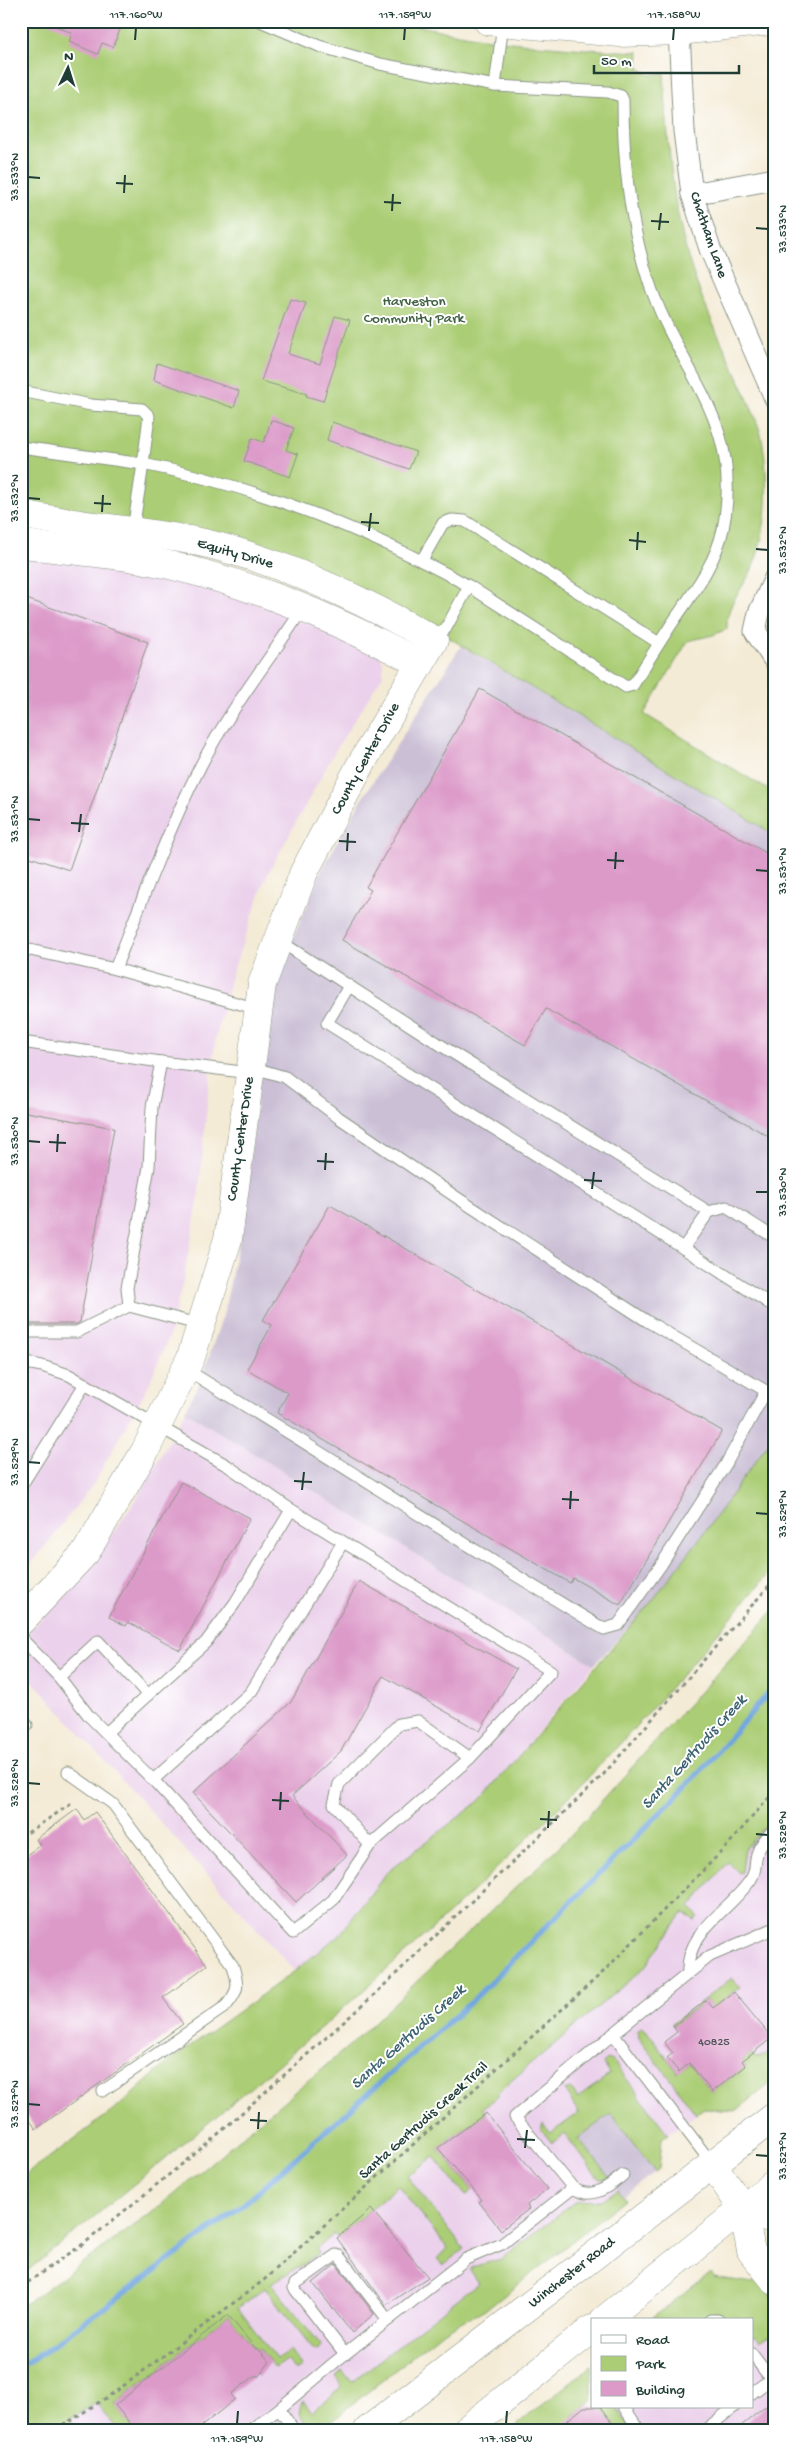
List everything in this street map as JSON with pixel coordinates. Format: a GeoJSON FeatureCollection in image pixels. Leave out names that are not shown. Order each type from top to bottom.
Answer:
{"type":"FeatureCollection","features":[{"type":"Feature","properties":{"kind":"street"},"geometry":{"type":"LineString","coordinates":[[498,22],[620,33],[679,31],[772,21]]}},
{"type":"Feature","properties":{"kind":"street","name":"Chatham Lane"},"geometry":{"type":"LineString","coordinates":[[679,31],[684,131],[692,194],[710,249],[775,398]]}},
{"type":"Feature","properties":{"kind":"street"},"geometry":{"type":"LineString","coordinates":[[692,194],[775,179]]}},
{"type":"Feature","properties":{"kind":"street","name":"Equity Drive"},"geometry":{"type":"LineString","coordinates":[[21,514],[133,530],[206,544],[274,565],[350,598],[434,640]]}},
{"type":"Feature","properties":{"kind":"street","name":"Equity Drive"},"geometry":{"type":"LineString","coordinates":[[21,543],[140,559],[186,569],[277,596],[421,664]]}},
{"type":"Feature","properties":{"kind":"street"},"geometry":{"type":"LineString","coordinates":[[775,578],[759,613],[755,631],[775,662]]}},
{"type":"Feature","properties":{"kind":"street","name":"County Center Drive"},"geometry":{"type":"LineString","coordinates":[[21,1621],[86,1552],[158,1427],[185,1370],[228,1239],[262,984],[304,872],[361,764],[434,640]]}},
{"type":"Feature","properties":{"kind":"street","name":"Winchester Road"},"geometry":{"type":"LineString","coordinates":[[368,2430],[775,2116]]}},
{"type":"Feature","properties":{"kind":"street"},"geometry":{"type":"LineString","coordinates":[[713,2165],[743,2209],[751,2251],[775,2281]]}},
{"type":"Feature","properties":{"kind":"street"},"geometry":{"type":"LineString","coordinates":[[607,2318],[775,2183]]}},
{"type":"Feature","properties":{"kind":"street"},"geometry":{"type":"LineString","coordinates":[[743,2209],[775,2220]]}},
{"type":"Feature","properties":{"kind":"street"},"geometry":{"type":"LineString","coordinates":[[466,2430],[591,2330]]}},
{"type":"Feature","properties":{"kind":"lane"},"geometry":{"type":"LineString","coordinates":[[21,447],[80,457],[143,464],[216,481],[278,499],[338,522],[422,560],[469,586],[626,687],[633,686],[708,568],[723,530],[728,490],[726,459],[717,424],[706,398],[672,338],[648,279],[630,214],[624,156],[623,100],[621,96],[608,92],[495,86],[380,64],[319,46],[260,21]]}},
{"type":"Feature","properties":{"kind":"lane"},"geometry":{"type":"LineString","coordinates":[[495,86],[498,22]]}},
{"type":"Feature","properties":{"kind":"lane"},"geometry":{"type":"LineString","coordinates":[[21,391],[91,405],[142,409],[148,416],[133,530]]}},
{"type":"Feature","properties":{"kind":"lane"},"geometry":{"type":"LineString","coordinates":[[422,560],[443,522],[452,520],[465,521],[659,643]]}},
{"type":"Feature","properties":{"kind":"lane"},"geometry":{"type":"LineString","coordinates":[[434,640],[446,628],[469,586]]}},
{"type":"Feature","properties":{"kind":"lane"},"geometry":{"type":"LineString","coordinates":[[115,969],[153,869],[200,767],[233,709],[303,607]]}},
{"type":"Feature","properties":{"kind":"lane"},"geometry":{"type":"LineString","coordinates":[[278,940],[709,1212]]}},
{"type":"Feature","properties":{"kind":"lane"},"geometry":{"type":"LineString","coordinates":[[21,948],[115,969],[258,1009]]}},
{"type":"Feature","properties":{"kind":"lane"},"geometry":{"type":"LineString","coordinates":[[349,986],[327,1022],[775,1306]]}},
{"type":"Feature","properties":{"kind":"lane"},"geometry":{"type":"LineString","coordinates":[[21,1042],[161,1062],[250,1070],[286,1077],[338,1117],[458,1199],[647,1321],[766,1391],[726,1464],[661,1565],[618,1625],[604,1629],[504,1569],[274,1423],[185,1370]]}},
{"type":"Feature","properties":{"kind":"lane"},"geometry":{"type":"LineString","coordinates":[[129,1306],[127,1288],[149,1166],[152,1107],[161,1062]]}},
{"type":"Feature","properties":{"kind":"lane"},"geometry":{"type":"LineString","coordinates":[[683,1248],[709,1212],[726,1207],[775,1238]]}},
{"type":"Feature","properties":{"kind":"lane"},"geometry":{"type":"LineString","coordinates":[[21,1332],[77,1332],[129,1306],[201,1325]]}},
{"type":"Feature","properties":{"kind":"lane"},"geometry":{"type":"LineString","coordinates":[[21,1362],[69,1375],[228,1466],[291,1510],[551,1671],[470,1758],[370,1845],[333,1900],[293,1933],[153,1780],[89,1716],[59,1677],[21,1638]]}},
{"type":"Feature","properties":{"kind":"lane"},"geometry":{"type":"LineString","coordinates":[[21,1486],[85,1384]]}},
{"type":"Feature","properties":{"kind":"lane"},"geometry":{"type":"LineString","coordinates":[[106,1733],[206,1642],[235,1603],[291,1510]]}},
{"type":"Feature","properties":{"kind":"lane"},"geometry":{"type":"LineString","coordinates":[[153,1780],[250,1692],[343,1542]]}},
{"type":"Feature","properties":{"kind":"lane"},"geometry":{"type":"LineString","coordinates":[[59,1677],[98,1641],[148,1695]]}},
{"type":"Feature","properties":{"kind":"lane"},"geometry":{"type":"LineString","coordinates":[[370,1845],[334,1804],[339,1784],[399,1724],[418,1722],[470,1758]]}},
{"type":"Feature","properties":{"kind":"lane"},"geometry":{"type":"LineString","coordinates":[[68,1772],[113,1804],[233,1966],[237,1978],[237,1992],[226,2006],[103,2091]]}},
{"type":"Feature","properties":{"kind":"lane"},"geometry":{"type":"LineString","coordinates":[[688,1974],[687,1963],[690,1955],[707,1925],[748,1884],[756,1871],[756,1856],[760,1846],[775,1828]]}},
{"type":"Feature","properties":{"kind":"lane"},"geometry":{"type":"LineString","coordinates":[[623,2174],[602,2191],[588,2193],[573,2188],[515,2117],[710,1956],[775,1928]]}},
{"type":"Feature","properties":{"kind":"lane"},"geometry":{"type":"LineString","coordinates":[[614,2034],[713,2165]]}},
{"type":"Feature","properties":{"kind":"lane"},"geometry":{"type":"LineString","coordinates":[[250,2430],[279,2409],[345,2354],[466,2259],[502,2244],[573,2188]]}},
{"type":"Feature","properties":{"kind":"lane"},"geometry":{"type":"LineString","coordinates":[[345,2354],[294,2288],[296,2284],[336,2255],[339,2256],[388,2320]]}},
{"type":"Feature","properties":{"kind":"lane"},"geometry":{"type":"LineString","coordinates":[[754,2356],[773,2379],[754,2392]]}},
{"type":"Feature","properties":{"kind":"lane"},"geometry":{"type":"LineString","coordinates":[[625,2408],[639,2430]]}},
{"type":"Feature","properties":{"kind":"lane"},"geometry":{"type":"LineString","coordinates":[[705,2430],[733,2408]]}},
{"type":"Feature","properties":{"kind":"lane"},"geometry":{"type":"LineString","coordinates":[[279,2409],[294,2430]]}},
{"type":"Feature","properties":{"kind":"path"},"geometry":{"type":"LineString","coordinates":[[21,2287],[86,2242],[208,2143],[375,1994],[602,1775],[775,1579]]}},
{"type":"Feature","properties":{"kind":"path","name":"Santa Gertrudis Creek Trail"},"geometry":{"type":"LineString","coordinates":[[56,2430],[118,2390],[264,2280],[602,1973],[726,1847],[775,1792]]}},
{"type":"Feature","properties":{"kind":"path"},"geometry":{"type":"LineString","coordinates":[[21,1838],[71,1804]]}},
{"type":"Feature","properties":{"kind":"shaded area"},"geometry":{"type":"Polygon","coordinates":[[[21,551],[203,582],[378,650],[383,663],[383,675],[338,746],[266,877],[230,979],[216,1038],[209,1083],[198,1202],[183,1281],[169,1337],[148,1386],[94,1483],[21,1577],[21,551]]]}},
{"type":"Feature","properties":{"kind":"shaded area"},"geometry":{"type":"Polygon","coordinates":[[[461,646],[775,835],[775,1434],[704,1533],[652,1601],[594,1665],[185,1411],[200,1383],[224,1312],[240,1234],[265,1031],[287,953],[321,871],[365,794],[461,646]]]}},
{"type":"Feature","properties":{"kind":"shaded area"},"geometry":{"type":"Polygon","coordinates":[[[185,1411],[594,1665],[480,1801],[388,1871],[341,1933],[295,1971],[21,1668],[21,1639],[54,1606],[103,1547],[141,1492],[185,1411]]]}},
{"type":"Feature","properties":{"kind":"shaded area"},"geometry":{"type":"Polygon","coordinates":[[[775,1801],[775,2080],[736,2111],[704,2109],[662,2138],[659,2169],[655,2172],[611,2114],[578,2138],[625,2199],[491,2306],[444,2331],[324,2427],[314,2430],[53,2430],[96,2403],[775,1801]]]}},
{"type":"Feature","properties":{"kind":"shaded area"},"geometry":{"type":"Polygon","coordinates":[[[611,2114],[655,2172],[623,2196],[578,2138],[611,2114]]]}},
{"type":"Feature","properties":{"kind":"shaded area"},"geometry":{"type":"Polygon","coordinates":[[[775,2254],[775,2430],[510,2430],[591,2366],[591,2408],[754,2408],[754,2318],[653,2318],[710,2273],[713,2277],[752,2283],[758,2279],[752,2273],[775,2254]]]}},
{"type":"Feature","properties":{"kind":"green space","name":"Harveston Community Park"},"geometry":{"type":"Polygon","coordinates":[[[21,21],[401,21],[460,34],[519,43],[639,52],[638,67],[650,75],[664,73],[667,129],[673,184],[683,239],[705,305],[758,426],[765,460],[766,505],[759,550],[750,573],[733,602],[727,629],[713,635],[688,641],[644,714],[775,794],[775,835],[428,625],[303,566],[21,506],[21,21]]]}},
{"type":"Feature","properties":{"kind":"green space"},"geometry":{"type":"Polygon","coordinates":[[[775,1434],[775,1567],[653,1707],[603,1762],[512,1854],[376,1980],[236,2100],[21,2276],[21,2178],[118,2107],[168,2062],[295,1971],[341,1933],[388,1871],[480,1801],[652,1601],[704,1533],[775,1434]]]}},
{"type":"Feature","properties":{"kind":"green space"},"geometry":{"type":"Polygon","coordinates":[[[775,1609],[775,1815],[745,1849],[742,1872],[739,1873],[728,1862],[690,1907],[698,1917],[695,1920],[683,1913],[644,1968],[498,2092],[500,2095],[482,2109],[486,2113],[438,2148],[473,2190],[466,2196],[434,2157],[407,2176],[464,2249],[443,2265],[437,2259],[447,2248],[398,2186],[337,2238],[334,2233],[316,2249],[318,2253],[300,2267],[271,2283],[321,2345],[318,2351],[314,2350],[265,2288],[238,2308],[276,2359],[290,2350],[302,2367],[294,2370],[286,2360],[275,2368],[259,2348],[256,2349],[228,2315],[115,2404],[135,2430],[118,2430],[96,2403],[70,2419],[78,2430],[21,2430],[21,2307],[149,2215],[350,2045],[569,1837],[775,1609]]]}},
{"type":"Feature","properties":{"kind":"green space"},"geometry":{"type":"Polygon","coordinates":[[[732,1978],[740,1987],[713,2008],[706,2000],[673,2026],[672,2024],[732,1978]]]}},
{"type":"Feature","properties":{"kind":"green space"},"geometry":{"type":"Polygon","coordinates":[[[641,2027],[646,2030],[678,2072],[689,2063],[712,2092],[746,2066],[742,2061],[752,2053],[757,2058],[767,2055],[775,2045],[775,2080],[736,2111],[704,2109],[696,2114],[639,2038],[638,2030],[641,2027]]]}},
{"type":"Feature","properties":{"kind":"green space"},"geometry":{"type":"Polygon","coordinates":[[[607,2059],[614,2062],[668,2134],[662,2138],[659,2169],[655,2172],[611,2114],[578,2138],[611,2179],[599,2179],[565,2134],[552,2143],[541,2129],[543,2124],[551,2133],[579,2113],[564,2090],[570,2088],[578,2098],[610,2074],[603,2063],[607,2059]]]}},
{"type":"Feature","properties":{"kind":"green space"},"geometry":{"type":"Polygon","coordinates":[[[618,2189],[625,2199],[491,2306],[444,2331],[324,2427],[310,2430],[300,2412],[303,2401],[312,2412],[342,2387],[336,2378],[342,2370],[352,2382],[478,2283],[469,2270],[472,2267],[501,2259],[577,2200],[601,2201],[618,2189]]]}},
{"type":"Feature","properties":{"kind":"green space"},"geometry":{"type":"Polygon","coordinates":[[[710,2273],[713,2277],[752,2283],[758,2279],[775,2300],[775,2337],[772,2334],[760,2341],[756,2336],[754,2337],[754,2318],[728,2318],[715,2312],[703,2318],[653,2318],[710,2273]]]}},
{"type":"Feature","properties":{"kind":"green space"},"geometry":{"type":"Polygon","coordinates":[[[591,2366],[591,2402],[555,2430],[510,2430],[591,2366]]]}},
{"type":"Feature","properties":{"kind":"green space"},"geometry":{"type":"Polygon","coordinates":[[[602,2408],[617,2408],[632,2430],[619,2430],[602,2408]]]}},
{"type":"Feature","properties":{"kind":"building"},"geometry":{"type":"Polygon","coordinates":[[[44,21],[113,21],[122,25],[113,47],[102,43],[98,54],[69,42],[72,33],[44,21]]]}},
{"type":"Feature","properties":{"kind":"building"},"geometry":{"type":"Polygon","coordinates":[[[290,299],[306,303],[288,354],[320,364],[335,316],[350,320],[323,401],[306,396],[307,394],[261,381],[290,299]]]}},
{"type":"Feature","properties":{"kind":"building"},"geometry":{"type":"Polygon","coordinates":[[[157,363],[239,391],[234,408],[154,380],[157,363]]]}},
{"type":"Feature","properties":{"kind":"building"},"geometry":{"type":"Polygon","coordinates":[[[271,420],[294,428],[286,450],[298,454],[290,477],[244,461],[252,438],[264,442],[271,420]]]}},
{"type":"Feature","properties":{"kind":"building"},"geometry":{"type":"Polygon","coordinates":[[[332,422],[416,452],[409,469],[327,440],[332,422]]]}},
{"type":"Feature","properties":{"kind":"building"},"geometry":{"type":"Polygon","coordinates":[[[21,597],[148,642],[69,870],[21,854],[21,597]]]}},
{"type":"Feature","properties":{"kind":"building"},"geometry":{"type":"Polygon","coordinates":[[[480,689],[775,858],[775,1140],[546,1009],[525,1045],[342,940],[371,890],[366,887],[480,689]]]}},
{"type":"Feature","properties":{"kind":"building"},"geometry":{"type":"Polygon","coordinates":[[[21,1111],[114,1128],[80,1322],[77,1324],[21,1324],[21,1111]]]}},
{"type":"Feature","properties":{"kind":"building"},"geometry":{"type":"Polygon","coordinates":[[[330,1205],[722,1431],[620,1605],[573,1578],[570,1583],[277,1413],[288,1393],[247,1369],[272,1325],[263,1320],[330,1205]]]}},
{"type":"Feature","properties":{"kind":"building"},"geometry":{"type":"Polygon","coordinates":[[[181,1482],[250,1518],[180,1650],[128,1622],[126,1626],[109,1617],[181,1482]]]}},
{"type":"Feature","properties":{"kind":"building"},"geometry":{"type":"Polygon","coordinates":[[[359,1581],[516,1669],[480,1731],[383,1676],[341,1751],[292,1796],[347,1855],[296,1902],[193,1793],[291,1702],[359,1581]]]}},
{"type":"Feature","properties":{"kind":"building"},"geometry":{"type":"Polygon","coordinates":[[[77,1809],[84,1820],[95,1812],[207,1965],[163,1998],[183,2024],[36,2129],[21,2108],[21,1859],[40,1845],[36,1839],[77,1809]]]}},
{"type":"Feature","properties":{"kind":"building"},"geometry":{"type":"Polygon","coordinates":[[[734,1992],[772,2038],[742,2061],[746,2066],[712,2092],[689,2063],[679,2072],[667,2058],[673,2053],[664,2042],[677,2032],[673,2026],[706,2000],[713,2008],[734,1992]]]}},
{"type":"Feature","properties":{"kind":"building"},"geometry":{"type":"Polygon","coordinates":[[[486,2113],[547,2189],[527,2205],[529,2209],[501,2230],[479,2202],[482,2200],[438,2148],[486,2113]]]}},
{"type":"Feature","properties":{"kind":"building"},"geometry":{"type":"Polygon","coordinates":[[[371,2209],[428,2277],[386,2305],[337,2238],[371,2209]]]}},
{"type":"Feature","properties":{"kind":"building"},"geometry":{"type":"Polygon","coordinates":[[[336,2264],[374,2314],[352,2333],[313,2283],[336,2264]]]}},
{"type":"Feature","properties":{"kind":"building"},"geometry":{"type":"Polygon","coordinates":[[[228,2315],[256,2349],[258,2348],[270,2362],[258,2377],[256,2375],[231,2394],[235,2399],[197,2430],[135,2430],[115,2405],[228,2315]]]}},
{"type":"Feature","properties":{"kind":"building"},"geometry":{"type":"Polygon","coordinates":[[[775,2399],[775,2430],[736,2430],[775,2399]]]}},
{"type":"Feature","properties":{"kind":"building"},"geometry":{"type":"Polygon","coordinates":[[[584,2407],[591,2407],[602,2408],[619,2430],[555,2430],[584,2407]]]}},
{"type":"Feature","properties":{"kind":"waterway","name":"Santa Gertrudis Creek"},"geometry":{"type":"LineString","coordinates":[[21,2365],[41,2354],[236,2211],[473,2000],[687,1786],[775,1686]]}}]}
